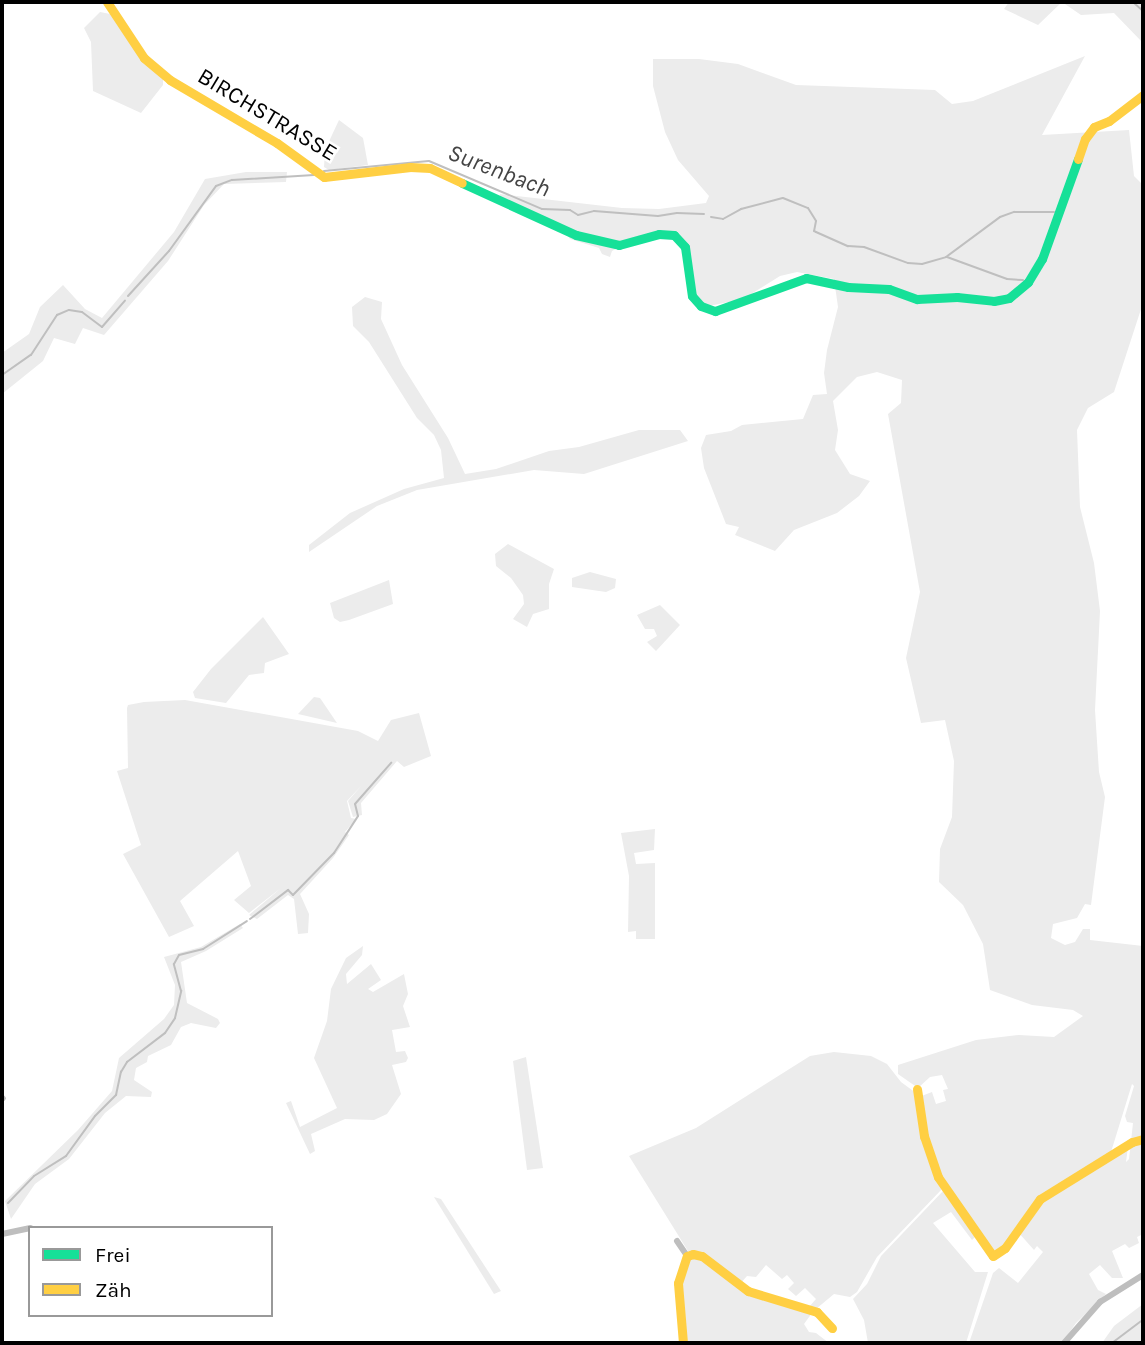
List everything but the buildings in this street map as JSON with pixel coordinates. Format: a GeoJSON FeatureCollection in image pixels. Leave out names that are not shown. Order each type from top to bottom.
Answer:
{"type":"FeatureCollection","features":[{"type":"Feature","properties":{"kind":"street","name":"BIRCHSTRASSE"},"geometry":{"type":"LineString","coordinates":[[107,2],[144,58],[170,80],[277,143],[324,177],[410,167],[430,168],[576,235],[620,245],[659,234],[674,235],[685,247],[692,296],[699,305],[712,311],[728,309],[786,283],[806,278],[852,288],[889,289],[917,299],[957,297],[993,301],[1009,298],[1028,282],[1042,259],[1077,155],[1094,127],[1109,121],[1143,94]]}},
{"type":"Feature","properties":{"kind":"street"},"geometry":{"type":"LineString","coordinates":[[917,1089],[924,1136],[938,1177],[988,1254],[993,1256],[1005,1248],[1040,1199],[1115,1152],[1143,1139]]}},
{"type":"Feature","properties":{"kind":"street"},"geometry":{"type":"LineString","coordinates":[[2,1234],[28,1228]]}},
{"type":"Feature","properties":{"kind":"street"},"geometry":{"type":"LineString","coordinates":[[677,1241],[687,1256],[678,1291],[683,1343]]}},
{"type":"Feature","properties":{"kind":"street"},"geometry":{"type":"LineString","coordinates":[[687,1256],[702,1256],[748,1291],[817,1312],[832,1328]]}},
{"type":"Feature","properties":{"kind":"street"},"geometry":{"type":"LineString","coordinates":[[1064,1343],[1100,1302],[1143,1275]]}},
{"type":"Feature","properties":{"kind":"shaded area"},"geometry":{"type":"Polygon","coordinates":[[[1009,2],[1062,2],[1038,25],[1004,9],[1009,2]]]}},
{"type":"Feature","properties":{"kind":"shaded area"},"geometry":{"type":"Polygon","coordinates":[[[1062,2],[1143,2],[1143,43],[1114,13],[1081,15],[1062,2]]]}},
{"type":"Feature","properties":{"kind":"shaded area"},"geometry":{"type":"Polygon","coordinates":[[[100,12],[115,15],[163,78],[163,85],[141,113],[93,91],[91,42],[84,28],[100,12]]]}},
{"type":"Feature","properties":{"kind":"shaded area"},"geometry":{"type":"Polygon","coordinates":[[[1085,56],[1042,135],[1129,130],[1134,176],[1143,185],[1143,303],[1114,392],[1088,408],[1077,430],[1080,507],[1094,563],[1100,611],[1095,710],[1099,772],[1105,797],[1091,905],[1085,904],[1077,918],[1053,924],[1051,938],[1065,945],[1075,942],[1083,929],[1090,929],[1090,940],[1143,946],[1143,1234],[1137,1237],[1139,1243],[1129,1248],[1125,1244],[1112,1251],[1123,1278],[1112,1278],[1100,1265],[1089,1274],[1098,1290],[1106,1294],[1076,1323],[1062,1343],[969,1343],[993,1273],[999,1268],[1018,1283],[1043,1252],[1037,1246],[1034,1250],[1018,1232],[1040,1202],[1128,1147],[1126,1162],[1129,1159],[1133,1123],[1127,1122],[1125,1116],[1134,1086],[1132,1084],[1111,1152],[1039,1198],[1003,1246],[992,1253],[946,1188],[922,1120],[919,1097],[932,1092],[936,1104],[946,1101],[943,1090],[948,1089],[942,1075],[930,1077],[918,1088],[898,1074],[898,1065],[976,1040],[1019,1035],[1054,1037],[1083,1016],[1073,1010],[1032,1005],[990,990],[983,944],[963,905],[939,882],[940,849],[952,817],[954,761],[945,720],[921,723],[906,658],[920,592],[888,414],[901,403],[902,380],[877,372],[857,377],[833,401],[838,430],[835,450],[850,474],[870,481],[859,496],[837,513],[794,530],[775,551],[735,535],[739,527],[726,524],[704,468],[701,448],[706,435],[731,431],[742,425],[803,419],[813,395],[827,394],[824,373],[838,307],[834,279],[797,272],[780,276],[743,299],[709,306],[692,294],[684,249],[670,235],[630,241],[612,251],[610,257],[602,254],[599,248],[570,239],[563,229],[500,199],[500,194],[622,208],[659,209],[706,203],[709,196],[678,160],[665,132],[653,86],[653,59],[699,59],[738,64],[796,85],[935,90],[952,104],[973,101],[1085,56]]]}},
{"type":"Feature","properties":{"kind":"shaded area"},"geometry":{"type":"Polygon","coordinates":[[[339,120],[363,138],[368,165],[329,170],[324,167],[325,150],[339,120]]]}},
{"type":"Feature","properties":{"kind":"shaded area"},"geometry":{"type":"Polygon","coordinates":[[[246,172],[287,172],[286,182],[224,184],[204,205],[168,261],[104,335],[83,328],[75,344],[54,338],[43,361],[2,394],[2,353],[29,334],[40,307],[63,285],[85,309],[102,318],[174,232],[205,179],[246,172]]]}},
{"type":"Feature","properties":{"kind":"shaded area"},"geometry":{"type":"Polygon","coordinates":[[[365,297],[382,302],[381,319],[402,365],[448,438],[465,474],[496,469],[549,451],[579,447],[639,430],[680,430],[688,441],[584,474],[534,470],[417,490],[377,506],[309,552],[309,545],[350,513],[404,489],[444,478],[441,450],[434,435],[417,418],[369,342],[353,326],[352,307],[365,297]]]}},
{"type":"Feature","properties":{"kind":"shaded area"},"geometry":{"type":"Polygon","coordinates":[[[508,544],[554,569],[549,584],[549,609],[533,614],[527,627],[513,619],[524,604],[523,595],[511,578],[496,566],[495,554],[508,544]]]}},
{"type":"Feature","properties":{"kind":"shaded area"},"geometry":{"type":"Polygon","coordinates":[[[590,572],[616,579],[615,588],[606,592],[572,587],[572,578],[590,572]]]}},
{"type":"Feature","properties":{"kind":"shaded area"},"geometry":{"type":"Polygon","coordinates":[[[389,580],[393,604],[349,620],[340,622],[334,618],[330,603],[389,580]]]}},
{"type":"Feature","properties":{"kind":"shaded area"},"geometry":{"type":"Polygon","coordinates":[[[660,605],[680,625],[656,651],[647,642],[657,636],[654,629],[645,629],[637,615],[660,605]]]}},
{"type":"Feature","properties":{"kind":"shaded area"},"geometry":{"type":"Polygon","coordinates":[[[263,617],[289,654],[265,663],[264,673],[249,675],[226,703],[195,698],[193,692],[211,669],[263,617]]]}},
{"type":"Feature","properties":{"kind":"shaded area"},"geometry":{"type":"Polygon","coordinates":[[[314,697],[320,698],[337,723],[298,714],[314,697]]]}},
{"type":"Feature","properties":{"kind":"shaded area"},"geometry":{"type":"Polygon","coordinates":[[[185,700],[358,731],[378,741],[391,720],[419,713],[431,756],[404,767],[397,761],[361,803],[362,815],[353,817],[348,801],[362,785],[347,801],[351,818],[356,819],[345,832],[349,835],[333,858],[300,894],[309,914],[308,933],[298,934],[294,899],[288,895],[257,919],[249,915],[281,888],[249,913],[234,900],[251,886],[238,851],[180,901],[194,926],[169,937],[123,854],[141,845],[117,771],[128,768],[128,705],[185,700]]]}},
{"type":"Feature","properties":{"kind":"shaded area"},"geometry":{"type":"Polygon","coordinates":[[[655,829],[654,850],[634,853],[636,864],[655,863],[655,939],[636,939],[636,931],[628,932],[629,876],[621,833],[655,829]]]}},
{"type":"Feature","properties":{"kind":"shaded area"},"geometry":{"type":"Polygon","coordinates":[[[240,924],[243,928],[206,951],[181,962],[187,1003],[218,1019],[220,1023],[216,1028],[191,1023],[181,1027],[171,1045],[148,1056],[147,1062],[136,1068],[134,1080],[152,1092],[151,1097],[126,1096],[105,1113],[69,1159],[35,1184],[11,1219],[5,1201],[78,1130],[112,1091],[119,1058],[164,1019],[174,1005],[175,985],[164,957],[201,947],[240,924]]]}},
{"type":"Feature","properties":{"kind":"shaded area"},"geometry":{"type":"Polygon","coordinates":[[[363,946],[362,955],[346,974],[347,984],[371,964],[381,980],[368,989],[373,992],[404,974],[408,994],[403,1006],[410,1027],[392,1030],[396,1052],[405,1051],[408,1058],[406,1062],[392,1065],[401,1094],[387,1114],[374,1120],[345,1119],[311,1134],[315,1151],[310,1154],[286,1103],[291,1101],[300,1127],[337,1108],[314,1058],[327,1021],[331,989],[346,958],[363,946]]]}},
{"type":"Feature","properties":{"kind":"shaded area"},"geometry":{"type":"Polygon","coordinates":[[[834,1052],[871,1056],[887,1064],[901,1082],[916,1093],[942,1189],[877,1257],[857,1292],[850,1297],[834,1294],[816,1309],[809,1307],[816,1299],[805,1288],[796,1296],[788,1289],[794,1283],[787,1275],[782,1279],[766,1265],[756,1277],[747,1276],[740,1284],[688,1251],[629,1156],[696,1128],[810,1056],[834,1052]]]}},
{"type":"Feature","properties":{"kind":"shaded area"},"geometry":{"type":"Polygon","coordinates":[[[526,1057],[543,1168],[527,1170],[513,1061],[526,1057]]]}},
{"type":"Feature","properties":{"kind":"shaded area"},"geometry":{"type":"Polygon","coordinates":[[[943,1191],[975,1237],[972,1240],[951,1212],[933,1223],[975,1272],[988,1272],[966,1343],[868,1343],[864,1320],[853,1299],[867,1284],[881,1256],[943,1191]]]}},
{"type":"Feature","properties":{"kind":"shaded area"},"geometry":{"type":"Polygon","coordinates":[[[434,1197],[441,1199],[501,1291],[494,1294],[434,1197]]]}},
{"type":"Feature","properties":{"kind":"shaded area"},"geometry":{"type":"Polygon","coordinates":[[[694,1256],[702,1259],[730,1282],[812,1313],[804,1324],[809,1332],[816,1333],[829,1343],[685,1343],[682,1334],[682,1277],[688,1258],[694,1256]]]}},
{"type":"Feature","properties":{"kind":"shaded area"},"geometry":{"type":"Polygon","coordinates":[[[1143,1304],[1143,1343],[1102,1343],[1114,1326],[1143,1304]]]}},
{"type":"Feature","properties":{"kind":"waterway"},"geometry":{"type":"LineString","coordinates":[[1133,2],[1143,11]]}},
{"type":"Feature","properties":{"kind":"waterway","name":"Surenbach"},"geometry":{"type":"LineString","coordinates":[[324,171],[429,161],[542,209],[570,210],[578,215],[594,211],[658,216],[677,213],[704,214]]}},
{"type":"Feature","properties":{"kind":"waterway","name":"Surenbach"},"geometry":{"type":"LineString","coordinates":[[128,296],[169,251],[216,186],[232,180],[314,175]]}},
{"type":"Feature","properties":{"kind":"waterway","name":"Surenbach"},"geometry":{"type":"LineString","coordinates":[[711,217],[723,219],[741,209],[783,198],[808,208],[816,221],[816,232],[848,246],[864,247],[908,263],[922,264],[946,257],[1000,217],[1014,212],[1054,212]]}},
{"type":"Feature","properties":{"kind":"waterway","name":"Surenbach"},"geometry":{"type":"LineString","coordinates":[[947,257],[1007,279],[1023,280]]}},
{"type":"Feature","properties":{"kind":"waterway","name":"Surenbach"},"geometry":{"type":"LineString","coordinates":[[2,375],[31,355],[57,315],[69,310],[82,312],[102,327],[125,301]]}},
{"type":"Feature","properties":{"kind":"waterway"},"geometry":{"type":"LineString","coordinates":[[250,919],[288,890],[293,895],[334,853],[358,816],[355,804],[391,763]]}},
{"type":"Feature","properties":{"kind":"waterway"},"geometry":{"type":"LineString","coordinates":[[8,1203],[34,1176],[66,1156],[95,1116],[116,1095],[121,1072],[127,1062],[165,1033],[175,1018],[181,991],[174,964],[179,955],[203,949],[247,921]]}},
{"type":"Feature","properties":{"kind":"waterway"},"geometry":{"type":"LineString","coordinates":[[1112,1343],[1143,1320]]}},
{"type":"Feature","properties":{"kind":"traffic: fast"},"geometry":{"type":"LineString","coordinates":[[462,183],[576,235],[619,245],[659,234],[674,235],[685,247],[692,296],[701,306],[715,311],[806,278],[848,287],[889,289],[917,299],[957,297],[994,301],[1009,298],[1028,282],[1042,259],[1078,159]]}},
{"type":"Feature","properties":{"kind":"traffic: slow"},"geometry":{"type":"LineString","coordinates":[[107,2],[144,58],[170,80],[277,143],[324,177],[410,167],[430,168],[462,183]]}},
{"type":"Feature","properties":{"kind":"traffic: slow"},"geometry":{"type":"LineString","coordinates":[[1078,159],[1085,139],[1094,127],[1109,121],[1143,95]]}},
{"type":"Feature","properties":{"kind":"traffic: slow"},"geometry":{"type":"LineString","coordinates":[[917,1089],[924,1136],[938,1177],[993,1256],[1005,1248],[1040,1199],[1132,1142],[1143,1139]]}},
{"type":"Feature","properties":{"kind":"traffic: slow"},"geometry":{"type":"LineString","coordinates":[[683,1343],[678,1283],[687,1256],[693,1254],[702,1256],[748,1291],[817,1312],[832,1328]]}}]}
